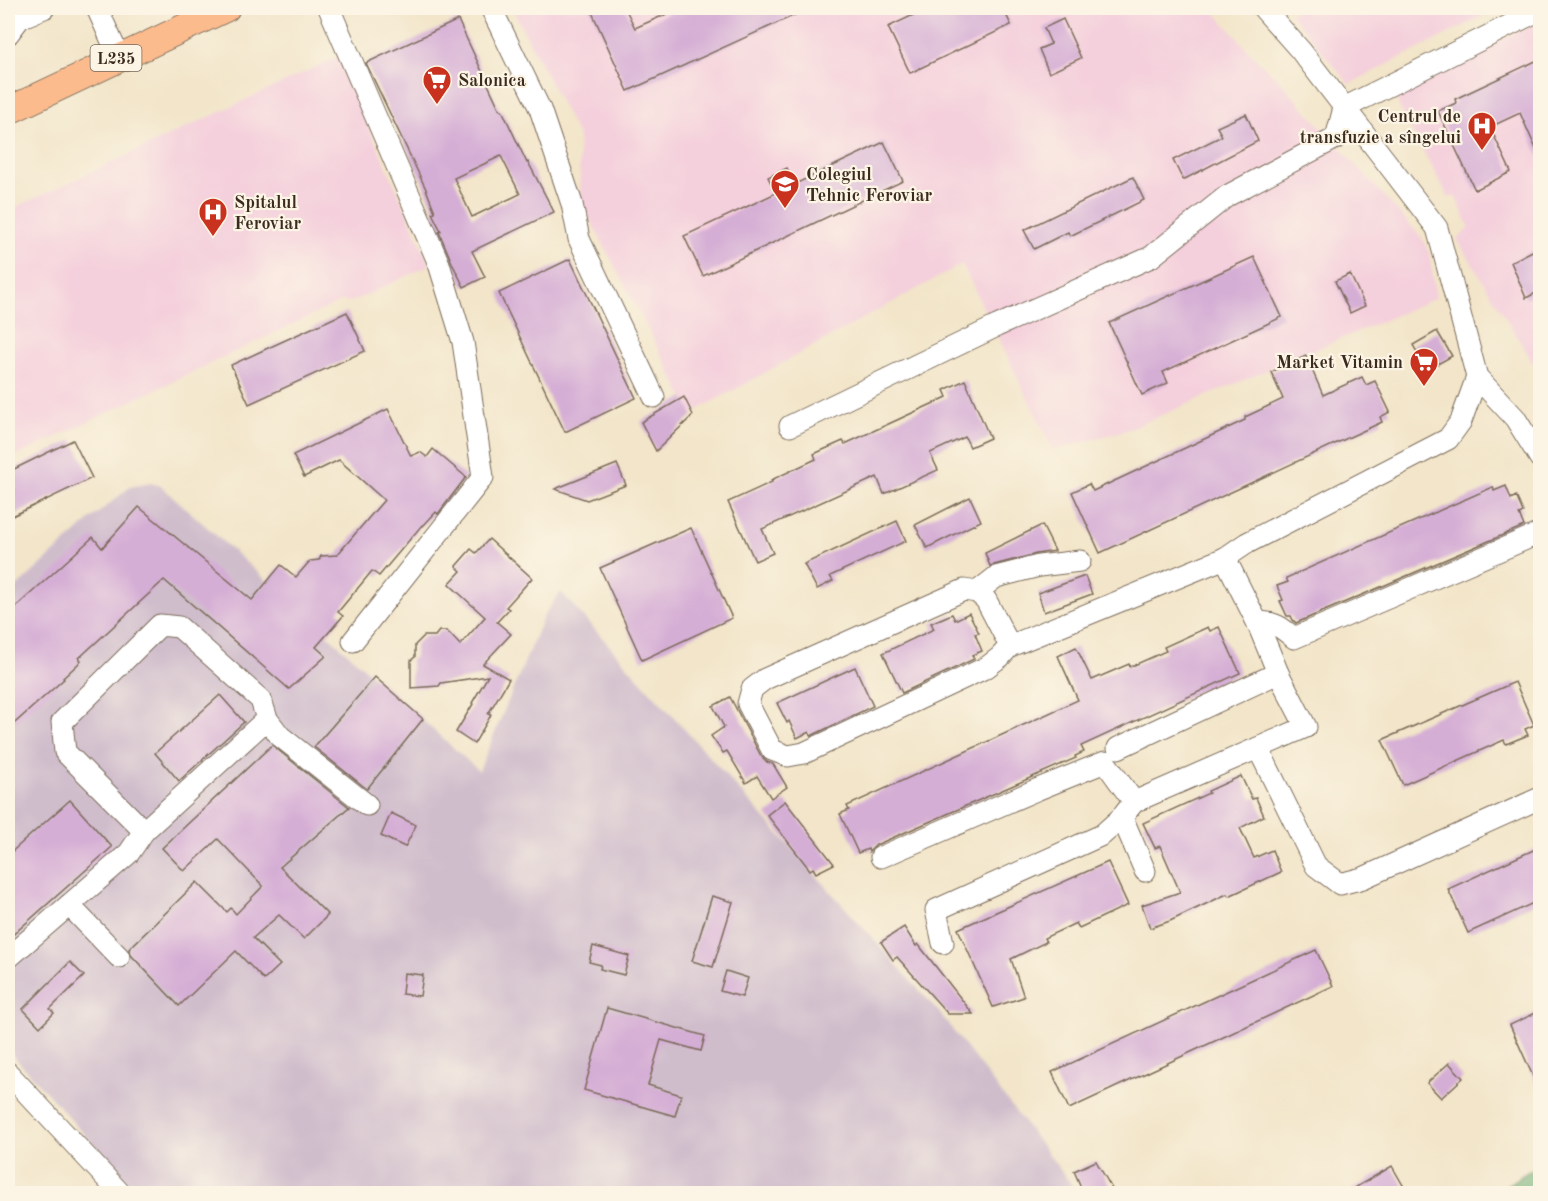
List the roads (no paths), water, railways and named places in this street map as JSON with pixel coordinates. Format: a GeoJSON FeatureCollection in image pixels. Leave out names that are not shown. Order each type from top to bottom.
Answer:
{"type":"FeatureCollection","features":[{"type":"Feature","properties":{"kind":"main road","name":"L235"},"geometry":{"type":"LineString","coordinates":[[8,111],[226,8]]}},
{"type":"Feature","properties":{"kind":"street"},"geometry":{"type":"LineString","coordinates":[[12,22],[44,8]]}},
{"type":"Feature","properties":{"kind":"street"},"geometry":{"type":"LineString","coordinates":[[329,8],[439,264],[463,342],[483,477],[353,641]]}},
{"type":"Feature","properties":{"kind":"street"},"geometry":{"type":"LineString","coordinates":[[491,8],[540,109],[572,204],[579,239],[654,398]]}},
{"type":"Feature","properties":{"kind":"street"},"geometry":{"type":"LineString","coordinates":[[1263,8],[1301,51],[1437,228],[1477,377],[1515,418],[1540,458]]}},
{"type":"Feature","properties":{"kind":"street"},"geometry":{"type":"LineString","coordinates":[[790,426],[997,326],[1151,257],[1227,196],[1336,138],[1344,108],[1540,10]]}},
{"type":"Feature","properties":{"kind":"street"},"geometry":{"type":"LineString","coordinates":[[103,12],[119,57]]}},
{"type":"Feature","properties":{"kind":"street"},"geometry":{"type":"LineString","coordinates":[[1010,646],[986,600],[977,592],[964,590],[765,679],[752,689],[748,704],[772,750],[788,756],[804,753],[987,667],[1010,646],[1225,558],[1247,543],[1448,439],[1461,421],[1477,377]]}},
{"type":"Feature","properties":{"kind":"street"},"geometry":{"type":"LineString","coordinates":[[1257,622],[1269,622],[1281,627],[1294,638],[1540,533]]}},
{"type":"Feature","properties":{"kind":"street"},"geometry":{"type":"LineString","coordinates":[[943,943],[936,910],[1102,835],[1128,810],[1305,727],[1225,558]]}},
{"type":"Feature","properties":{"kind":"street"},"geometry":{"type":"LineString","coordinates":[[977,592],[996,577],[1039,566],[1080,561]]}},
{"type":"Feature","properties":{"kind":"street"},"geometry":{"type":"LineString","coordinates":[[144,831],[65,752],[62,722],[160,625],[179,627],[261,700],[267,719],[280,736],[367,805]]}},
{"type":"Feature","properties":{"kind":"street"},"geometry":{"type":"LineString","coordinates":[[1118,748],[1278,673]]}},
{"type":"Feature","properties":{"kind":"street"},"geometry":{"type":"LineString","coordinates":[[8,958],[129,853],[144,831],[267,719]]}},
{"type":"Feature","properties":{"kind":"street"},"geometry":{"type":"LineString","coordinates":[[1258,748],[1316,866],[1340,884],[1363,878],[1540,798]]}},
{"type":"Feature","properties":{"kind":"street"},"geometry":{"type":"LineString","coordinates":[[881,857],[1105,762],[1128,810],[1145,871]]}},
{"type":"Feature","properties":{"kind":"street"},"geometry":{"type":"LineString","coordinates":[[69,905],[119,957]]}},
{"type":"Feature","properties":{"kind":"street"},"geometry":{"type":"LineString","coordinates":[[11,1083],[121,1194]]}},
{"type":"Feature","properties":{"kind":"place","name":"Salonica"},"geometry":{"type":"Point","coordinates":[437,106]}},
{"type":"Feature","properties":{"kind":"place","name":"Centrul de transfuzie a sîngelui"},"geometry":{"type":"Point","coordinates":[1482,152]}},
{"type":"Feature","properties":{"kind":"place","name":"Colegiul Tehnic Feroviar"},"geometry":{"type":"Point","coordinates":[785,210]}},
{"type":"Feature","properties":{"kind":"place","name":"Spitalul Feroviar"},"geometry":{"type":"Point","coordinates":[213,238]}},
{"type":"Feature","properties":{"kind":"place","name":"Market Vitamin"},"geometry":{"type":"Point","coordinates":[1424,388]}}]}
